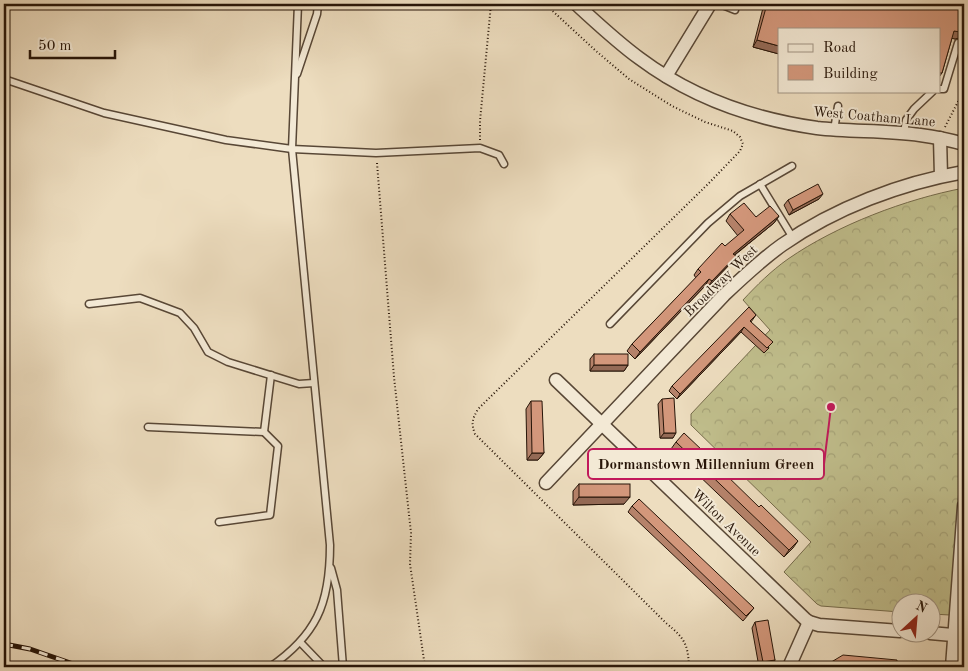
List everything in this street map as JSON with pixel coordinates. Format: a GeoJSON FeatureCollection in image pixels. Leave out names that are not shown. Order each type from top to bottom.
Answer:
{"type":"FeatureCollection","features":[{"type":"Feature","properties":{"kind":"street","name":"West Coatham Lane"},"geometry":{"type":"LineString","coordinates":[[576,4],[604,30],[639,58],[666,76],[701,95],[739,110],[786,123],[834,130],[940,138],[964,144]]}},
{"type":"Feature","properties":{"kind":"street"},"geometry":{"type":"LineString","coordinates":[[666,76],[710,4]]}},
{"type":"Feature","properties":{"kind":"street"},"geometry":{"type":"LineString","coordinates":[[940,138],[941,176]]}},
{"type":"Feature","properties":{"kind":"street","name":"Broadway West"},"geometry":{"type":"LineString","coordinates":[[546,483],[724,295],[757,265],[793,238],[821,221],[850,207],[908,186],[941,176],[964,172]]}},
{"type":"Feature","properties":{"kind":"street","name":"Wilton Avenue"},"geometry":{"type":"LineString","coordinates":[[556,380],[797,613],[809,622]]}},
{"type":"Feature","properties":{"kind":"street"},"geometry":{"type":"LineString","coordinates":[[952,667],[959,636],[964,506]]}},
{"type":"Feature","properties":{"kind":"street"},"geometry":{"type":"LineString","coordinates":[[789,667],[809,622],[819,625],[890,630]]}},
{"type":"Feature","properties":{"kind":"street"},"geometry":{"type":"LineString","coordinates":[[940,634],[959,636]]}},
{"type":"Feature","properties":{"kind":"lane"},"geometry":{"type":"LineString","coordinates":[[270,667],[282,659],[300,642],[318,616],[330,565],[330,545],[292,150],[298,4]]}},
{"type":"Feature","properties":{"kind":"lane"},"geometry":{"type":"LineString","coordinates":[[295,80],[318,14],[318,4]]}},
{"type":"Feature","properties":{"kind":"lane"},"geometry":{"type":"LineString","coordinates":[[720,4],[735,10]]}},
{"type":"Feature","properties":{"kind":"lane"},"geometry":{"type":"LineString","coordinates":[[940,89],[944,89],[958,43]]}},
{"type":"Feature","properties":{"kind":"lane"},"geometry":{"type":"LineString","coordinates":[[4,78],[104,113],[226,140],[292,150],[376,153],[480,148],[499,155],[504,164]]}},
{"type":"Feature","properties":{"kind":"lane"},"geometry":{"type":"LineString","coordinates":[[904,134],[906,120],[914,109],[932,92]]}},
{"type":"Feature","properties":{"kind":"lane"},"geometry":{"type":"LineString","coordinates":[[834,130],[838,106]]}},
{"type":"Feature","properties":{"kind":"lane"},"geometry":{"type":"LineString","coordinates":[[610,324],[708,223],[740,196],[792,166]]}},
{"type":"Feature","properties":{"kind":"lane"},"geometry":{"type":"LineString","coordinates":[[760,184],[793,238]]}},
{"type":"Feature","properties":{"kind":"lane"},"geometry":{"type":"LineString","coordinates":[[89,304],[140,298],[180,313],[194,328],[208,352],[228,362],[299,384],[314,383]]}},
{"type":"Feature","properties":{"kind":"lane"},"geometry":{"type":"LineString","coordinates":[[264,432],[271,375]]}},
{"type":"Feature","properties":{"kind":"lane"},"geometry":{"type":"LineString","coordinates":[[148,427],[264,432],[278,446],[270,515],[219,522]]}},
{"type":"Feature","properties":{"kind":"lane"},"geometry":{"type":"LineString","coordinates":[[330,565],[337,590],[343,667]]}},
{"type":"Feature","properties":{"kind":"lane"},"geometry":{"type":"LineString","coordinates":[[300,642],[324,667]]}},
{"type":"Feature","properties":{"kind":"path"},"geometry":{"type":"LineString","coordinates":[[480,148],[480,121],[491,4]]}},
{"type":"Feature","properties":{"kind":"path"},"geometry":{"type":"LineString","coordinates":[[940,138],[962,94],[964,80]]}},
{"type":"Feature","properties":{"kind":"path"},"geometry":{"type":"LineString","coordinates":[[376,153],[394,378],[411,533],[410,564],[425,667]]}},
{"type":"Feature","properties":{"kind":"green space"},"geometry":{"type":"Polygon","coordinates":[[[964,188],[964,417],[950,615],[940,614],[940,594],[890,594],[890,611],[821,606],[784,572],[811,542],[691,425],[691,414],[770,330],[743,300],[776,268],[807,247],[850,224],[896,206],[964,188]]]}},
{"type":"Feature","properties":{"kind":"building"},"geometry":{"type":"Polygon","coordinates":[[[767,4],[963,4],[961,14],[964,15],[964,31],[954,31],[942,73],[940,73],[940,28],[778,28],[778,46],[757,40],[767,4]]]}},
{"type":"Feature","properties":{"kind":"building"},"geometry":{"type":"Polygon","coordinates":[[[818,184],[823,194],[793,210],[788,200],[818,184]]]}},
{"type":"Feature","properties":{"kind":"building"},"geometry":{"type":"Polygon","coordinates":[[[744,203],[756,217],[770,206],[779,216],[733,254],[736,256],[712,281],[709,279],[640,352],[632,344],[701,272],[698,269],[722,243],[725,246],[744,230],[730,214],[744,203]]]}},
{"type":"Feature","properties":{"kind":"building"},"geometry":{"type":"Polygon","coordinates":[[[749,307],[756,315],[750,321],[773,342],[767,348],[744,327],[680,394],[672,386],[749,307]]]}},
{"type":"Feature","properties":{"kind":"building"},"geometry":{"type":"Polygon","coordinates":[[[594,354],[628,354],[628,365],[594,365],[594,354]]]}},
{"type":"Feature","properties":{"kind":"building"},"geometry":{"type":"Polygon","coordinates":[[[674,398],[676,433],[664,433],[662,399],[674,398]]]}},
{"type":"Feature","properties":{"kind":"building"},"geometry":{"type":"Polygon","coordinates":[[[531,401],[542,401],[544,453],[532,453],[531,401]]]}},
{"type":"Feature","properties":{"kind":"building"},"geometry":{"type":"Polygon","coordinates":[[[684,433],[759,507],[761,505],[798,541],[789,550],[676,442],[684,433]]]}},
{"type":"Feature","properties":{"kind":"building"},"geometry":{"type":"Polygon","coordinates":[[[579,484],[630,484],[630,497],[579,497],[579,484]]]}},
{"type":"Feature","properties":{"kind":"building"},"geometry":{"type":"Polygon","coordinates":[[[639,499],[754,608],[746,616],[632,506],[639,499]]]}},
{"type":"Feature","properties":{"kind":"building"},"geometry":{"type":"Polygon","coordinates":[[[768,620],[775,660],[763,662],[755,622],[768,620]]]}},
{"type":"Feature","properties":{"kind":"building"},"geometry":{"type":"Polygon","coordinates":[[[843,655],[897,660],[897,667],[823,667],[843,655]]]}},
{"type":"Feature","properties":{"kind":"building"},"geometry":{"type":"Polygon","coordinates":[[[913,661],[918,667],[905,667],[913,661]]]}},
{"type":"Feature","properties":{"kind":"railway"},"geometry":{"type":"LineString","coordinates":[[4,644],[30,649],[82,667]]}},
{"type":"Feature","properties":{"kind":"place","name":"Dormanstown Millennium Green"},"geometry":{"type":"Point","coordinates":[831,407]}}]}
